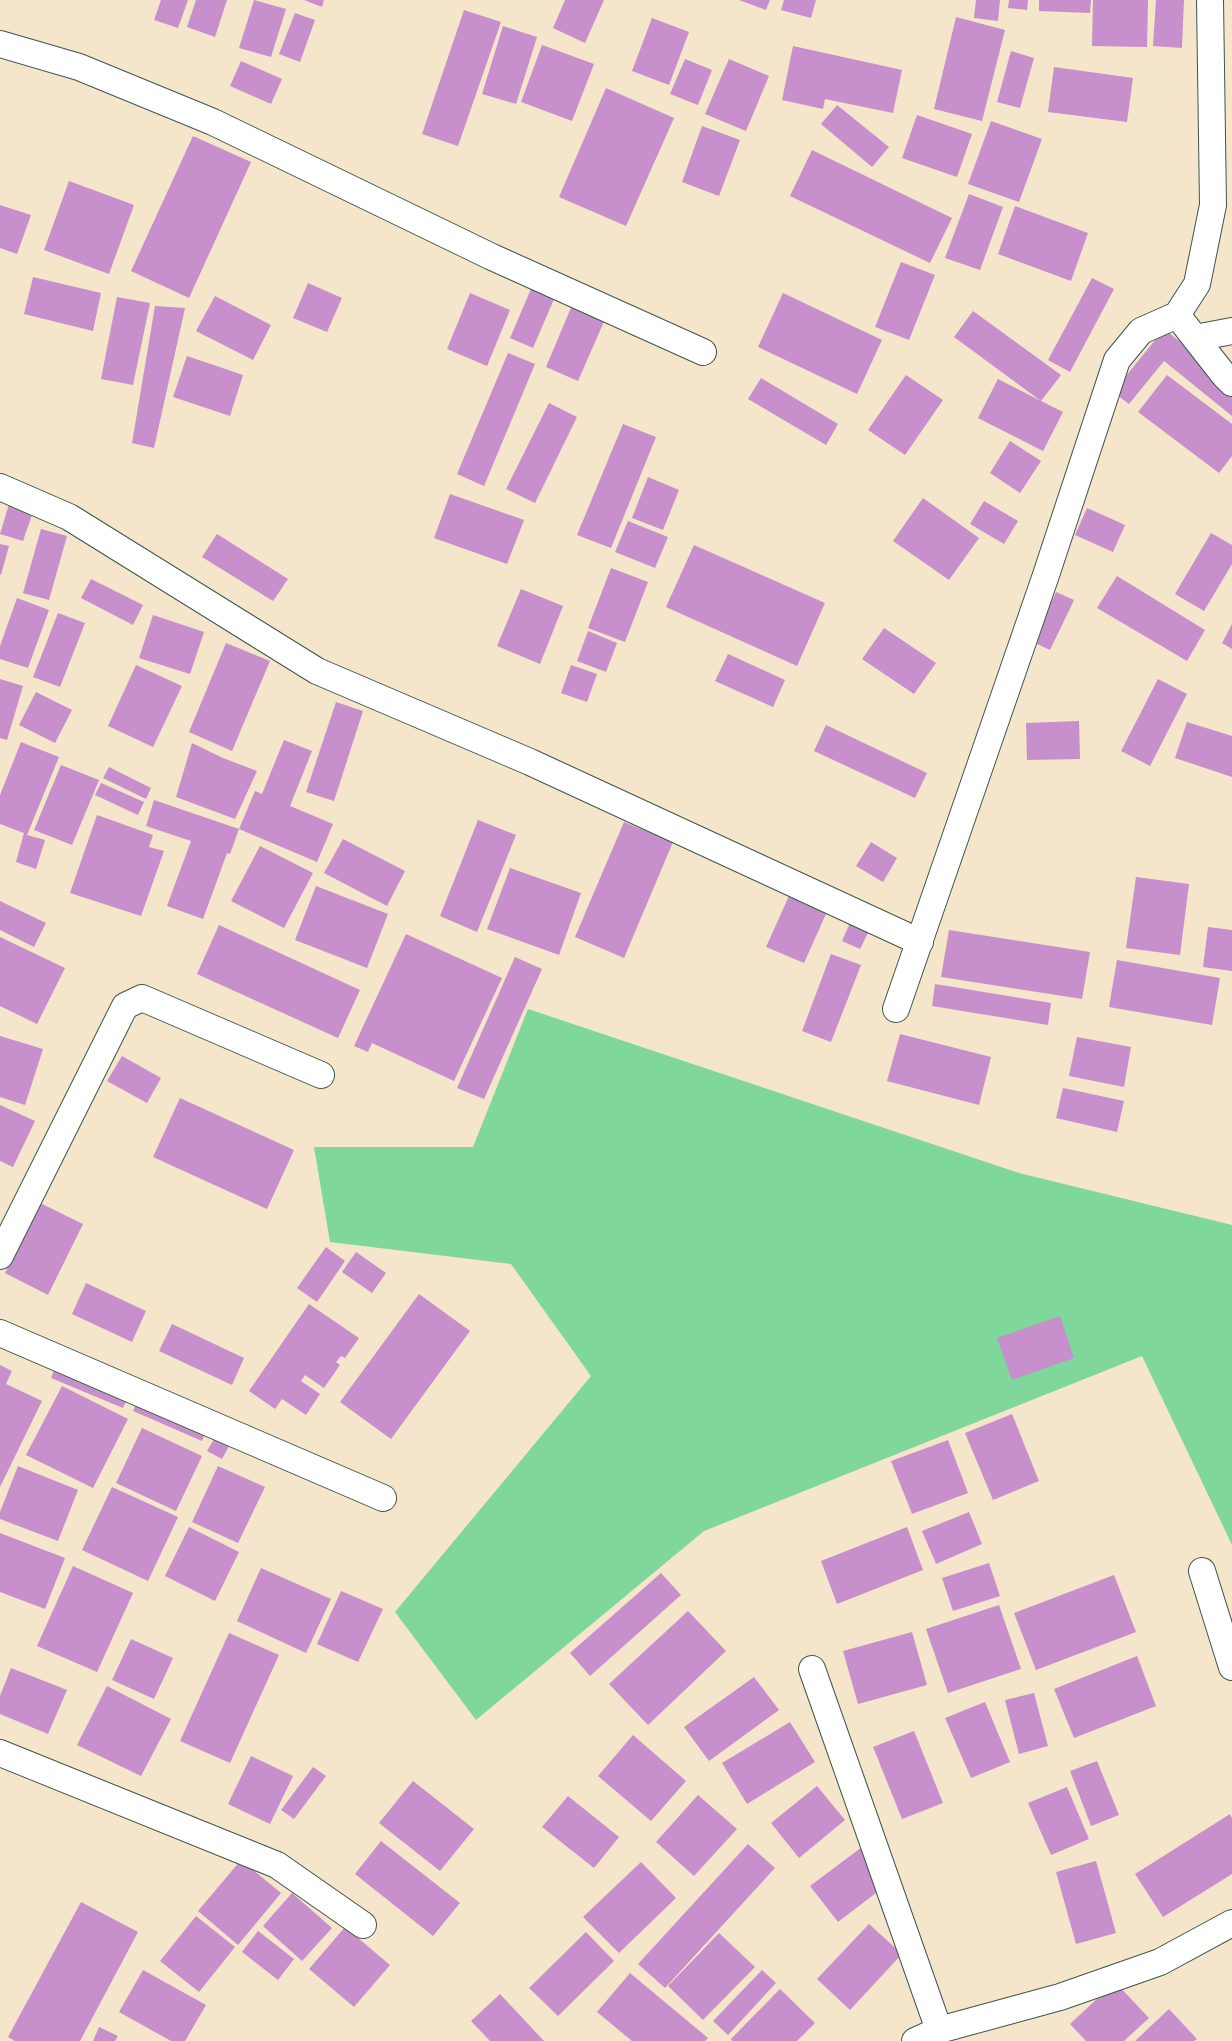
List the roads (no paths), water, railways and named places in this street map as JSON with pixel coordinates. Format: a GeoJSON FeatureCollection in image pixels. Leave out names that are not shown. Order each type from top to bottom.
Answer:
{"type":"FeatureCollection","features":[{"type":"Feature","properties":{"kind":"street"},"geometry":{"type":"LineString","coordinates":[[896,1009],[1046,575],[1117,360],[1141,331],[1177,315],[1197,284],[1214,205],[1210,0]]}},
{"type":"Feature","properties":{"kind":"street"},"geometry":{"type":"LineString","coordinates":[[0,44],[78,67],[213,122],[492,257],[703,352]]}},
{"type":"Feature","properties":{"kind":"street"},"geometry":{"type":"LineString","coordinates":[[1177,315],[1232,383]]}},
{"type":"Feature","properties":{"kind":"street"},"geometry":{"type":"LineString","coordinates":[[1195,338],[1232,331]]}},
{"type":"Feature","properties":{"kind":"street"},"geometry":{"type":"LineString","coordinates":[[0,487],[69,517],[317,671],[530,762],[920,942]]}},
{"type":"Feature","properties":{"kind":"street"},"geometry":{"type":"LineString","coordinates":[[0,1256],[125,1006],[142,998],[321,1075]]}},
{"type":"Feature","properties":{"kind":"street"},"geometry":{"type":"LineString","coordinates":[[0,1334],[383,1498]]}},
{"type":"Feature","properties":{"kind":"street"},"geometry":{"type":"LineString","coordinates":[[1202,1571],[1232,1667]]}},
{"type":"Feature","properties":{"kind":"street"},"geometry":{"type":"LineString","coordinates":[[812,1669],[939,2030]]}},
{"type":"Feature","properties":{"kind":"street"},"geometry":{"type":"LineString","coordinates":[[0,1753],[277,1864],[363,1925]]}},
{"type":"Feature","properties":{"kind":"street"},"geometry":{"type":"LineString","coordinates":[[915,2041],[939,2030],[1060,1997],[1160,1962],[1232,1923]]}}]}
